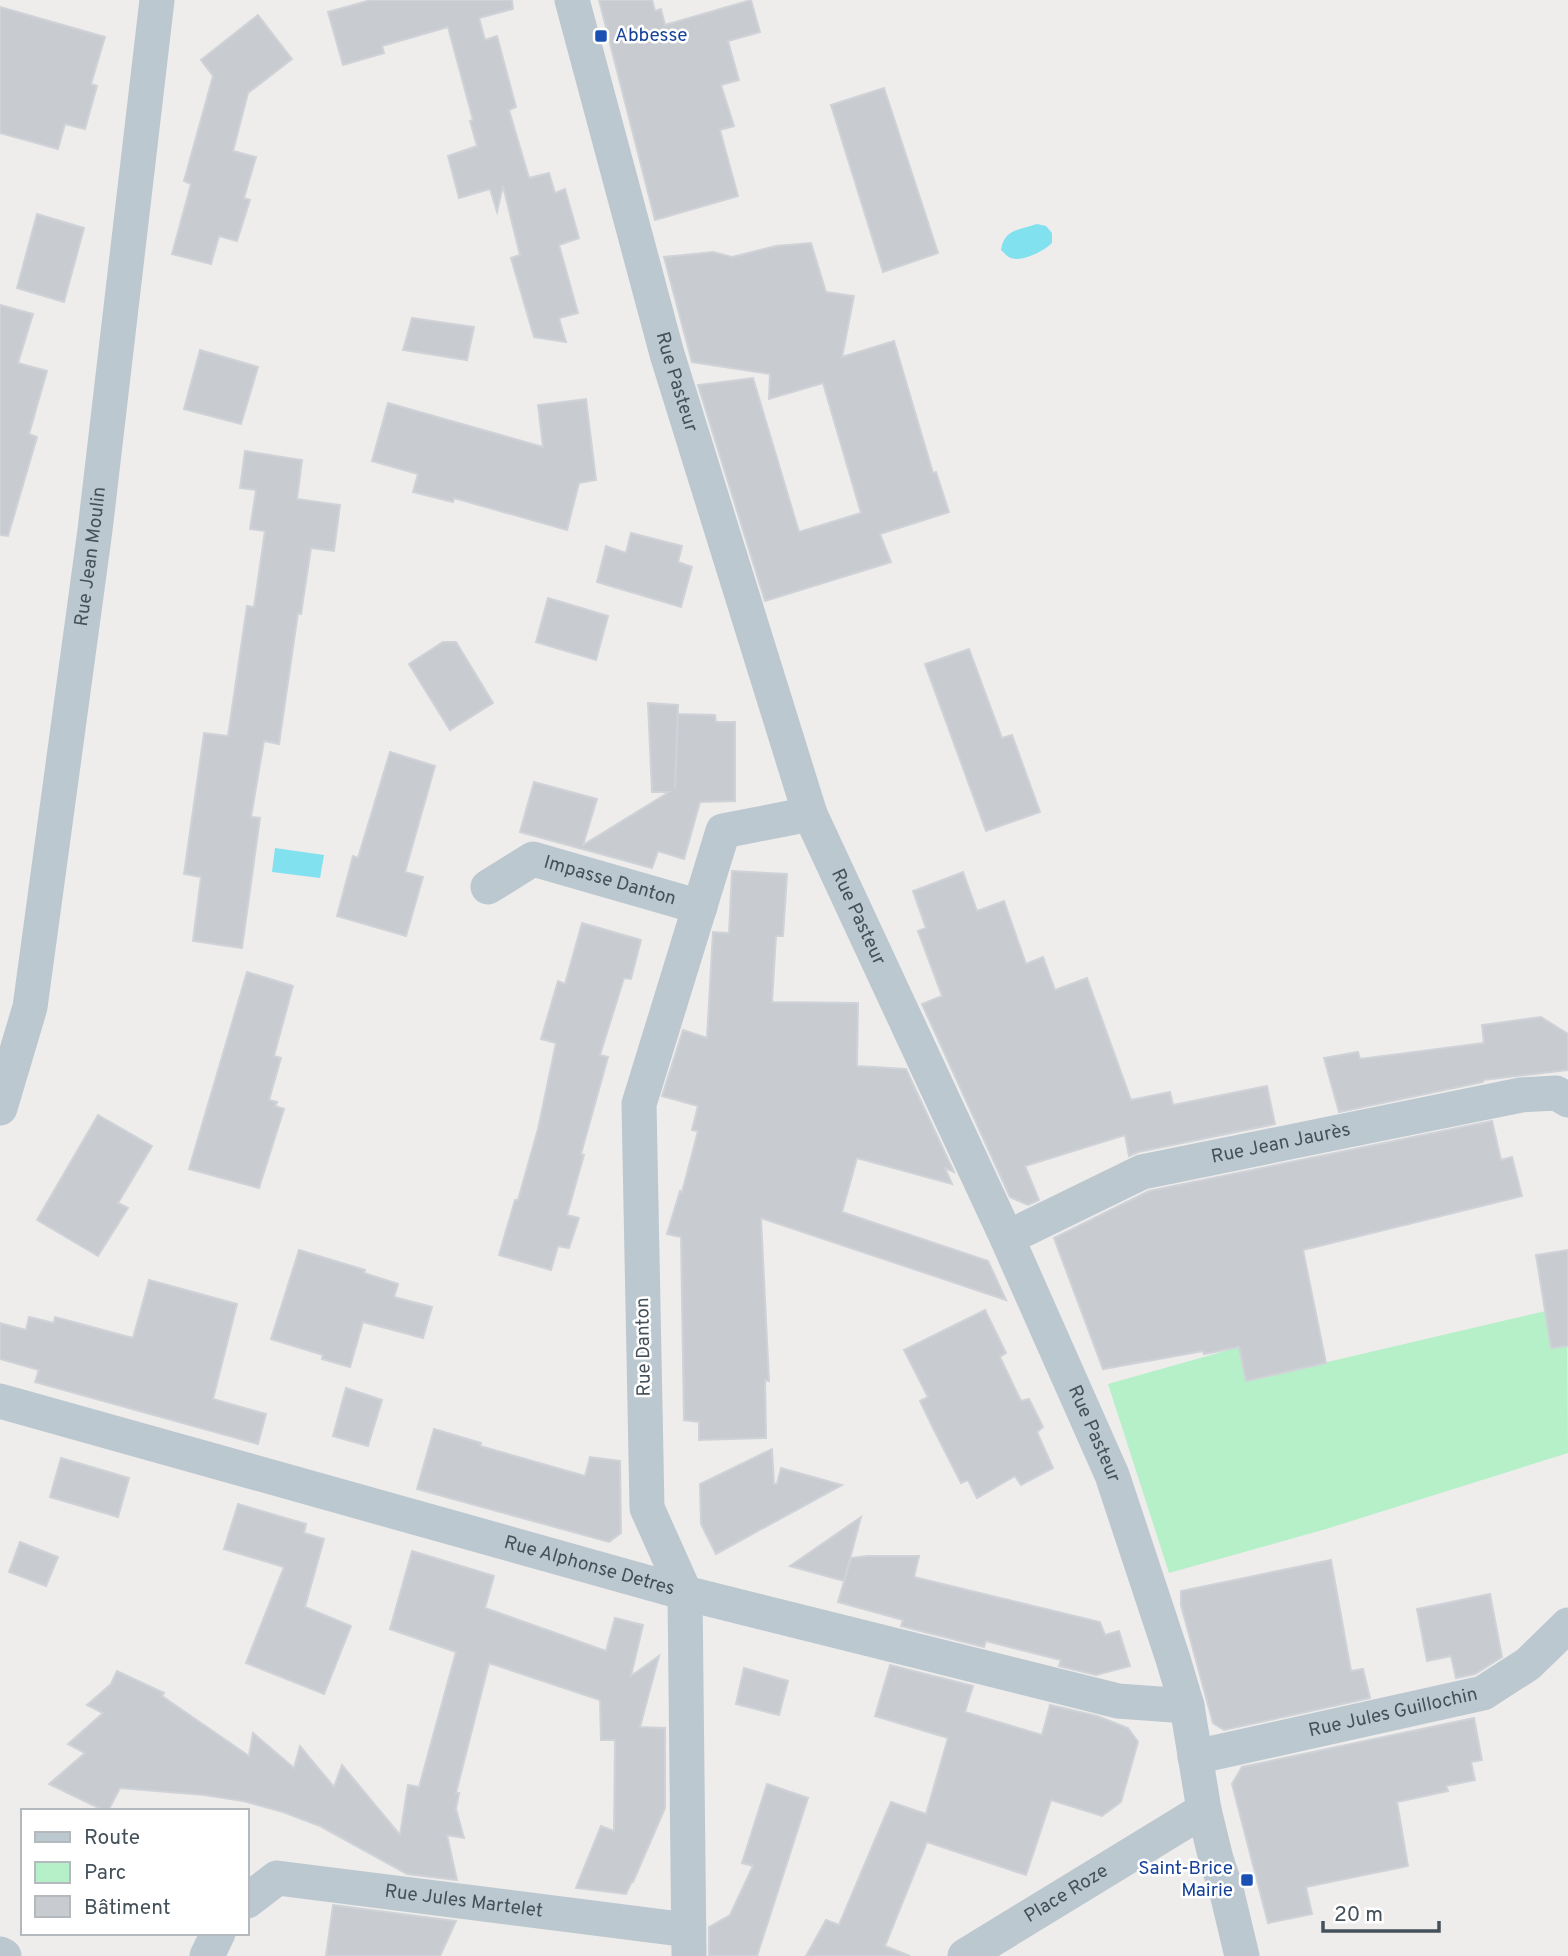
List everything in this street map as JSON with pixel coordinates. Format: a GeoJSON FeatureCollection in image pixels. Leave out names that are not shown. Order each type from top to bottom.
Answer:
{"type":"FeatureCollection","features":[{"type":"Feature","properties":{"kind":"street","name":"Rue Jean Moulin"},"geometry":{"type":"LineString","coordinates":[[0,1108],[30,1007],[95,530],[157,0]]}},
{"type":"Feature","properties":{"kind":"street","name":"Rue Pasteur"},"geometry":{"type":"LineString","coordinates":[[572,0],[667,355],[810,814],[1007,1238],[1112,1475],[1174,1659],[1187,1706],[1204,1810],[1242,1956]]}},
{"type":"Feature","properties":{"kind":"street","name":"Rue Danton"},"geometry":{"type":"LineString","coordinates":[[689,1943],[685,1593],[647,1508],[639,1104],[723,831],[810,814]]}},
{"type":"Feature","properties":{"kind":"street","name":"Impasse Danton"},"geometry":{"type":"LineString","coordinates":[[488,887],[533,859],[700,907]]}},
{"type":"Feature","properties":{"kind":"street","name":"Rue Jean Jaurès"},"geometry":{"type":"LineString","coordinates":[[1007,1238],[1142,1172],[1521,1095],[1556,1093],[1568,1100]]}},
{"type":"Feature","properties":{"kind":"street","name":"Rue Alphonse Detres"},"geometry":{"type":"LineString","coordinates":[[0,1401],[685,1593],[1118,1701],[1187,1706]]}},
{"type":"Feature","properties":{"kind":"street","name":"Rue Jules Guillochin"},"geometry":{"type":"LineString","coordinates":[[1195,1757],[1483,1693],[1528,1664],[1568,1625]]}},
{"type":"Feature","properties":{"kind":"street","name":"Place Roze"},"geometry":{"type":"LineString","coordinates":[[965,1956],[1204,1810]]}},
{"type":"Feature","properties":{"kind":"street","name":"Rue Jules Martelet"},"geometry":{"type":"LineString","coordinates":[[248,1900],[277,1878],[689,1943]]}},
{"type":"Feature","properties":{"kind":"street"},"geometry":{"type":"LineString","coordinates":[[207,1956],[217,1935]]}},
{"type":"Feature","properties":{"kind":"green space"},"geometry":{"type":"Polygon","coordinates":[[[1567,1306],[1568,1453],[1326,1529],[1169,1573],[1108,1384],[1239,1347],[1246,1381],[1567,1306]]]}},
{"type":"Feature","properties":{"kind":"water"},"geometry":{"type":"Polygon","coordinates":[[[1037,224],[1046,226],[1052,233],[1052,243],[1049,246],[1020,259],[1011,258],[1001,250],[1009,234],[1037,224]]]}},
{"type":"Feature","properties":{"kind":"water"},"geometry":{"type":"Polygon","coordinates":[[[275,848],[324,855],[320,878],[272,872],[275,848]]]}},
{"type":"Feature","properties":{"kind":"building"},"geometry":{"type":"Polygon","coordinates":[[[371,0],[512,0],[513,9],[479,18],[485,40],[497,36],[516,107],[509,110],[529,178],[549,173],[555,193],[565,189],[579,238],[559,245],[578,313],[559,318],[566,342],[534,337],[511,258],[520,255],[503,186],[497,212],[490,189],[459,198],[448,156],[477,146],[470,121],[473,120],[448,27],[382,46],[384,53],[343,65],[328,12],[371,0]]]}},
{"type":"Feature","properties":{"kind":"building"},"geometry":{"type":"Polygon","coordinates":[[[599,0],[652,0],[655,11],[661,9],[665,25],[751,0],[760,32],[728,41],[739,80],[721,85],[734,126],[720,130],[738,196],[655,220],[599,0]]]}},
{"type":"Feature","properties":{"kind":"building"},"geometry":{"type":"Polygon","coordinates":[[[0,7],[105,37],[91,84],[97,86],[85,129],[65,124],[58,149],[0,133],[0,7]]]}},
{"type":"Feature","properties":{"kind":"building"},"geometry":{"type":"Polygon","coordinates":[[[258,15],[292,59],[248,93],[233,151],[256,157],[244,198],[250,200],[237,241],[219,236],[211,264],[172,254],[191,184],[184,181],[213,76],[201,60],[258,15]]]}},
{"type":"Feature","properties":{"kind":"building"},"geometry":{"type":"Polygon","coordinates":[[[884,88],[938,253],[883,272],[831,105],[884,88]]]}},
{"type":"Feature","properties":{"kind":"building"},"geometry":{"type":"Polygon","coordinates":[[[37,214],[84,228],[64,302],[17,288],[37,214]]]}},
{"type":"Feature","properties":{"kind":"building"},"geometry":{"type":"Polygon","coordinates":[[[811,243],[826,292],[854,296],[842,357],[894,341],[933,473],[936,472],[949,512],[880,534],[891,562],[765,601],[698,385],[753,378],[799,532],[861,513],[823,383],[769,399],[770,374],[692,362],[664,257],[713,252],[732,257],[776,246],[811,243]]]}},
{"type":"Feature","properties":{"kind":"building"},"geometry":{"type":"Polygon","coordinates":[[[0,305],[33,314],[18,363],[47,371],[29,434],[37,437],[8,536],[0,535],[0,305]]]}},
{"type":"Feature","properties":{"kind":"building"},"geometry":{"type":"Polygon","coordinates":[[[412,318],[474,327],[467,360],[403,350],[412,318]]]}},
{"type":"Feature","properties":{"kind":"building"},"geometry":{"type":"Polygon","coordinates":[[[200,350],[258,367],[241,424],[184,409],[200,350]]]}},
{"type":"Feature","properties":{"kind":"building"},"geometry":{"type":"Polygon","coordinates":[[[586,399],[596,480],[579,483],[567,530],[454,498],[453,502],[413,492],[418,474],[372,461],[388,403],[543,447],[538,405],[586,399]]]}},
{"type":"Feature","properties":{"kind":"building"},"geometry":{"type":"Polygon","coordinates":[[[245,451],[302,460],[297,499],[340,505],[334,551],[311,548],[301,614],[298,613],[279,744],[264,741],[251,817],[260,818],[242,948],[193,941],[201,877],[184,874],[204,733],[228,736],[247,606],[254,607],[265,531],[250,529],[256,490],[240,488],[245,451]]]}},
{"type":"Feature","properties":{"kind":"building"},"geometry":{"type":"Polygon","coordinates":[[[631,533],[682,546],[678,562],[692,567],[681,607],[597,582],[606,546],[626,553],[631,533]]]}},
{"type":"Feature","properties":{"kind":"building"},"geometry":{"type":"Polygon","coordinates":[[[548,598],[608,616],[596,660],[536,642],[548,598]]]}},
{"type":"Feature","properties":{"kind":"building"},"geometry":{"type":"Polygon","coordinates":[[[443,642],[456,642],[493,703],[450,730],[409,664],[443,642]]]}},
{"type":"Feature","properties":{"kind":"building"},"geometry":{"type":"Polygon","coordinates":[[[969,649],[1002,738],[1012,735],[1040,812],[986,831],[925,664],[969,649]]]}},
{"type":"Feature","properties":{"kind":"building"},"geometry":{"type":"Polygon","coordinates":[[[648,703],[678,705],[675,788],[678,714],[715,715],[716,722],[735,722],[735,801],[700,802],[684,859],[658,851],[652,868],[520,832],[534,782],[597,799],[583,845],[669,792],[652,792],[648,703]]]}},
{"type":"Feature","properties":{"kind":"building"},"geometry":{"type":"Polygon","coordinates":[[[390,752],[435,766],[405,872],[423,877],[406,936],[337,916],[353,856],[358,858],[390,752]]]}},
{"type":"Feature","properties":{"kind":"building"},"geometry":{"type":"Polygon","coordinates":[[[732,871],[787,874],[783,936],[776,936],[772,1002],[858,1003],[857,1066],[906,1069],[954,1172],[945,1168],[952,1184],[857,1158],[842,1212],[988,1261],[1006,1300],[761,1218],[769,1381],[765,1380],[766,1438],[699,1440],[699,1422],[684,1420],[681,1237],[667,1234],[680,1191],[682,1192],[698,1131],[692,1130],[698,1106],[662,1096],[683,1030],[707,1038],[713,932],[729,933],[732,871]]]}},
{"type":"Feature","properties":{"kind":"building"},"geometry":{"type":"Polygon","coordinates":[[[963,872],[977,911],[1004,901],[1026,964],[1043,957],[1055,990],[1087,978],[1131,1100],[1170,1092],[1173,1105],[1267,1086],[1275,1124],[1129,1156],[1125,1135],[1025,1166],[1039,1200],[1028,1205],[1010,1197],[922,1004],[942,996],[918,931],[926,928],[913,891],[963,872]]]}},
{"type":"Feature","properties":{"kind":"building"},"geometry":{"type":"Polygon","coordinates":[[[582,923],[641,940],[631,979],[624,978],[600,1055],[608,1057],[567,1215],[579,1218],[569,1248],[558,1246],[551,1270],[499,1255],[538,1129],[556,1043],[541,1039],[558,981],[565,984],[582,923]]]}},
{"type":"Feature","properties":{"kind":"building"},"geometry":{"type":"Polygon","coordinates":[[[247,972],[293,986],[274,1056],[281,1058],[269,1100],[277,1102],[275,1106],[284,1109],[259,1188],[189,1169],[247,972]]]}},
{"type":"Feature","properties":{"kind":"building"},"geometry":{"type":"Polygon","coordinates":[[[1541,1017],[1568,1034],[1568,1070],[1483,1080],[1339,1112],[1324,1058],[1358,1052],[1360,1059],[1484,1043],[1482,1025],[1541,1017]]]}},
{"type":"Feature","properties":{"kind":"building"},"geometry":{"type":"Polygon","coordinates":[[[98,1115],[152,1146],[118,1203],[128,1208],[98,1256],[37,1220],[98,1115]]]}},
{"type":"Feature","properties":{"kind":"building"},"geometry":{"type":"Polygon","coordinates":[[[1492,1121],[1501,1160],[1512,1157],[1522,1196],[1303,1250],[1326,1363],[1246,1381],[1239,1347],[1103,1369],[1054,1238],[1149,1191],[1492,1121]]]}},
{"type":"Feature","properties":{"kind":"building"},"geometry":{"type":"Polygon","coordinates":[[[299,1250],[365,1270],[364,1273],[398,1284],[394,1297],[432,1307],[423,1338],[363,1322],[350,1367],[322,1359],[323,1355],[271,1339],[299,1250]]]}},
{"type":"Feature","properties":{"kind":"building"},"geometry":{"type":"Polygon","coordinates":[[[1568,1250],[1568,1346],[1551,1348],[1536,1255],[1568,1250]]]}},
{"type":"Feature","properties":{"kind":"building"},"geometry":{"type":"Polygon","coordinates":[[[149,1280],[237,1304],[213,1399],[266,1414],[258,1444],[35,1382],[39,1370],[0,1359],[0,1323],[26,1330],[29,1317],[54,1323],[55,1317],[133,1338],[149,1280]]]}},
{"type":"Feature","properties":{"kind":"building"},"geometry":{"type":"Polygon","coordinates":[[[985,1310],[1006,1353],[1000,1357],[1021,1401],[1029,1399],[1043,1427],[1037,1432],[1053,1468],[1021,1485],[1015,1476],[977,1498],[968,1480],[961,1483],[934,1430],[920,1401],[928,1397],[904,1350],[985,1310]]]}},
{"type":"Feature","properties":{"kind":"building"},"geometry":{"type":"Polygon","coordinates":[[[346,1388],[382,1400],[368,1446],[333,1436],[346,1388]]]}},
{"type":"Feature","properties":{"kind":"building"},"geometry":{"type":"Polygon","coordinates":[[[434,1429],[481,1443],[480,1446],[585,1476],[590,1457],[620,1461],[621,1533],[609,1542],[417,1489],[434,1429]]]}},
{"type":"Feature","properties":{"kind":"building"},"geometry":{"type":"Polygon","coordinates":[[[772,1449],[774,1484],[777,1484],[781,1468],[842,1485],[716,1554],[701,1524],[700,1484],[772,1449]]]}},
{"type":"Feature","properties":{"kind":"building"},"geometry":{"type":"Polygon","coordinates":[[[61,1458],[129,1478],[118,1517],[50,1497],[61,1458]]]}},
{"type":"Feature","properties":{"kind":"building"},"geometry":{"type":"Polygon","coordinates":[[[238,1504],[306,1524],[304,1533],[324,1539],[305,1607],[351,1626],[324,1694],[246,1663],[284,1567],[224,1549],[238,1504]]]}},
{"type":"Feature","properties":{"kind":"building"},"geometry":{"type":"Polygon","coordinates":[[[861,1517],[844,1581],[790,1566],[861,1517]]]}},
{"type":"Feature","properties":{"kind":"building"},"geometry":{"type":"Polygon","coordinates":[[[20,1542],[58,1557],[46,1586],[9,1572],[20,1542]]]}},
{"type":"Feature","properties":{"kind":"building"},"geometry":{"type":"Polygon","coordinates":[[[412,1551],[494,1576],[485,1608],[606,1651],[615,1618],[643,1625],[631,1676],[659,1656],[640,1727],[665,1728],[665,1808],[626,1894],[576,1888],[601,1826],[614,1831],[615,1740],[601,1740],[600,1700],[489,1663],[456,1793],[459,1793],[456,1809],[464,1838],[447,1835],[457,1880],[407,1874],[320,1826],[243,1801],[120,1788],[109,1809],[101,1809],[49,1784],[85,1753],[68,1744],[103,1713],[87,1705],[111,1684],[117,1671],[164,1693],[162,1696],[249,1756],[253,1733],[294,1768],[300,1746],[334,1787],[342,1765],[400,1835],[408,1785],[419,1787],[456,1652],[390,1629],[412,1551]]]}},
{"type":"Feature","properties":{"kind":"building"},"geometry":{"type":"Polygon","coordinates":[[[919,1556],[914,1577],[1100,1622],[1105,1635],[1119,1631],[1130,1666],[1096,1675],[1059,1666],[1061,1660],[986,1641],[984,1647],[901,1626],[903,1620],[838,1602],[851,1558],[919,1556]]]}},
{"type":"Feature","properties":{"kind":"building"},"geometry":{"type":"Polygon","coordinates":[[[1331,1560],[1351,1671],[1363,1669],[1370,1698],[1224,1730],[1213,1723],[1181,1605],[1181,1591],[1331,1560]]]}},
{"type":"Feature","properties":{"kind":"building"},"geometry":{"type":"Polygon","coordinates":[[[1490,1594],[1502,1657],[1475,1674],[1456,1678],[1451,1656],[1427,1661],[1417,1609],[1490,1594]]]}},
{"type":"Feature","properties":{"kind":"building"},"geometry":{"type":"Polygon","coordinates":[[[890,1665],[973,1686],[965,1712],[1042,1735],[1050,1705],[1097,1716],[1128,1728],[1138,1742],[1121,1802],[1102,1816],[1051,1800],[1026,1875],[927,1842],[885,1946],[910,1956],[806,1956],[826,1920],[839,1925],[891,1802],[926,1814],[948,1738],[875,1716],[890,1665]]]}},
{"type":"Feature","properties":{"kind":"building"},"geometry":{"type":"Polygon","coordinates":[[[744,1668],[788,1681],[779,1715],[736,1704],[744,1668]]]}},
{"type":"Feature","properties":{"kind":"building"},"geometry":{"type":"Polygon","coordinates":[[[1474,1718],[1482,1760],[1471,1762],[1475,1780],[1446,1786],[1448,1791],[1397,1802],[1408,1866],[1306,1887],[1312,1914],[1268,1923],[1232,1784],[1242,1767],[1474,1718]]]}},
{"type":"Feature","properties":{"kind":"building"},"geometry":{"type":"Polygon","coordinates":[[[767,1784],[808,1798],[757,1956],[709,1956],[709,1927],[730,1915],[753,1866],[742,1863],[767,1784]]]}},
{"type":"Feature","properties":{"kind":"building"},"geometry":{"type":"Polygon","coordinates":[[[333,1905],[456,1921],[440,1956],[326,1956],[333,1905]]]}},
{"type":"Feature","properties":{"kind":"place","name":"Abbesse"},"geometry":{"type":"Point","coordinates":[601,36]}},
{"type":"Feature","properties":{"kind":"place","name":"Saint-Brice Mairie"},"geometry":{"type":"Point","coordinates":[1247,1880]}}]}
